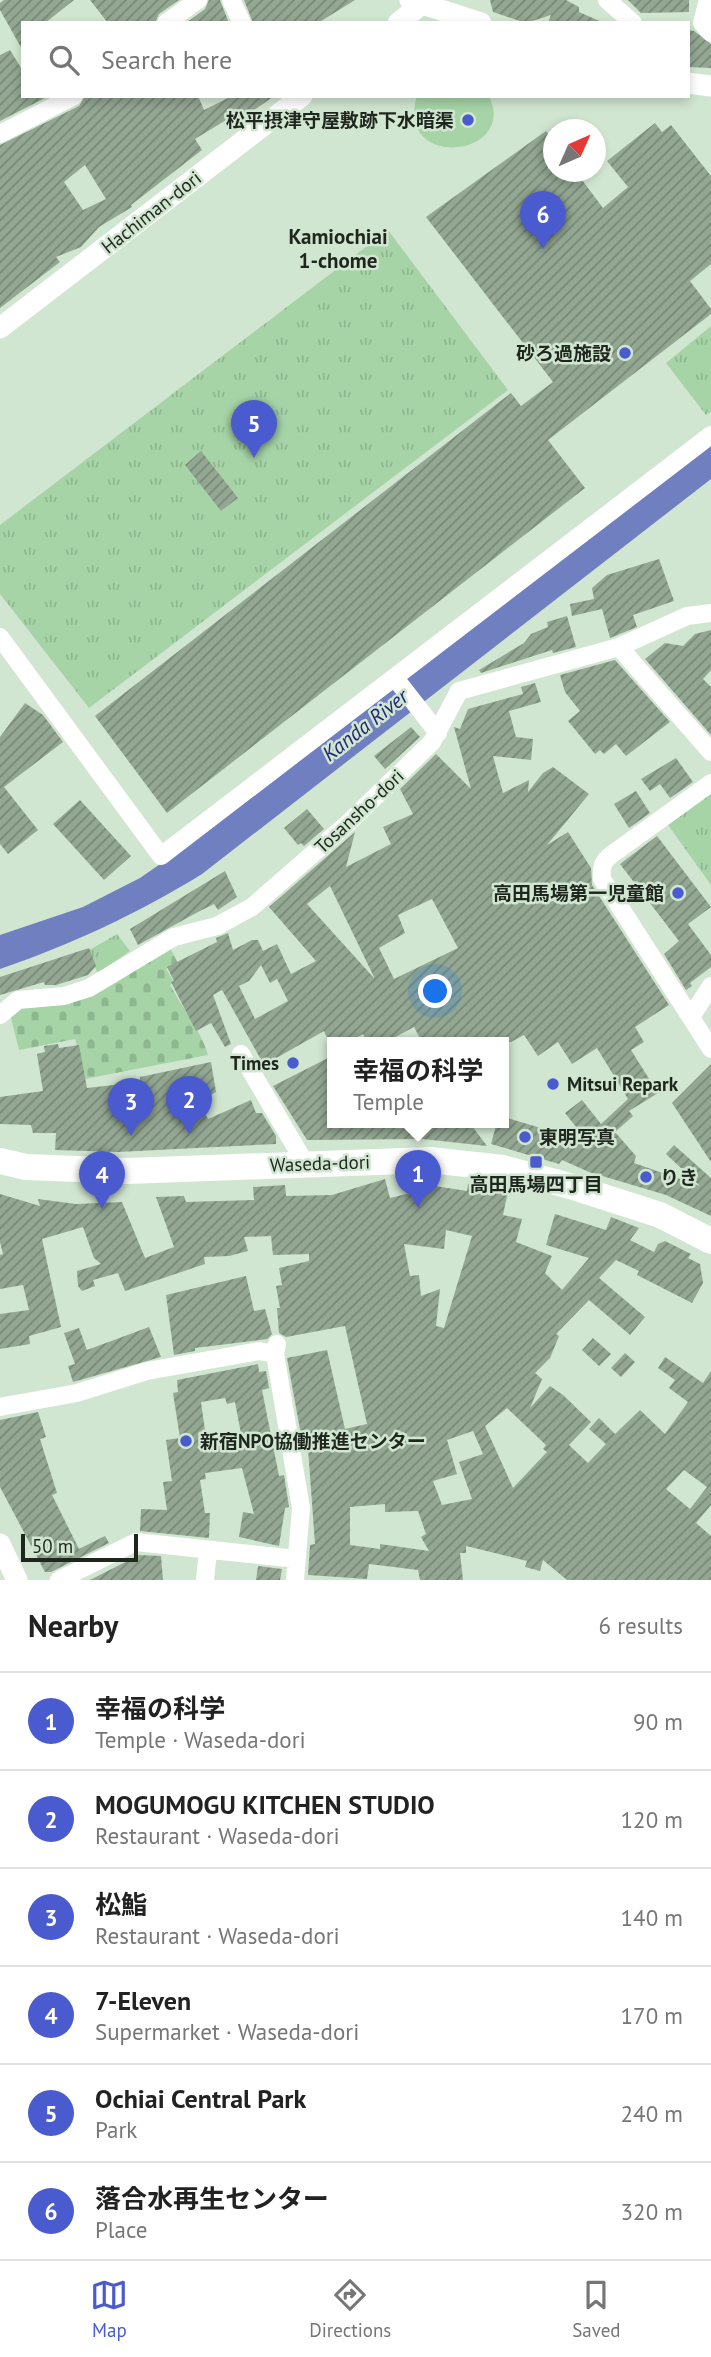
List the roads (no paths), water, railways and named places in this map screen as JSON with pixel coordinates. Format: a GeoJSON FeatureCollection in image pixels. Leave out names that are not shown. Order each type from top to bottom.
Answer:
{"type":"FeatureCollection","features":[{"type":"Feature","properties":{"kind":"main road","name":"Waseda-dori"},"geometry":{"type":"LineString","coordinates":[[0,1161],[26,1167],[79,1171],[430,1160],[503,1168],[634,1206],[670,1219],[711,1241]]}},
{"type":"Feature","properties":{"kind":"street"},"geometry":{"type":"LineString","coordinates":[[169,21],[198,0]]}},
{"type":"Feature","properties":{"kind":"street"},"geometry":{"type":"LineString","coordinates":[[231,0],[241,21]]}},
{"type":"Feature","properties":{"kind":"street"},"geometry":{"type":"LineString","coordinates":[[607,0],[631,21]]}},
{"type":"Feature","properties":{"kind":"street"},"geometry":{"type":"LineString","coordinates":[[703,26],[708,0]]}},
{"type":"Feature","properties":{"kind":"street"},"geometry":{"type":"LineString","coordinates":[[400,21],[416,2],[475,21]]}},
{"type":"Feature","properties":{"kind":"street"},"geometry":{"type":"LineString","coordinates":[[690,83],[711,86]]}},
{"type":"Feature","properties":{"kind":"street"},"geometry":{"type":"LineString","coordinates":[[0,134],[70,98]]}},
{"type":"Feature","properties":{"kind":"street","name":"Hachiman-dori"},"geometry":{"type":"LineString","coordinates":[[0,328],[299,98]]}},
{"type":"Feature","properties":{"kind":"street"},"geometry":{"type":"LineString","coordinates":[[0,637],[161,856],[398,682],[711,435]]}},
{"type":"Feature","properties":{"kind":"street","name":"Tosansho-dori"},"geometry":{"type":"LineString","coordinates":[[0,1014],[18,1000],[64,996],[89,988],[174,937],[236,918],[346,824],[438,733],[460,691],[619,646],[687,616],[711,613]]}},
{"type":"Feature","properties":{"kind":"street"},"geometry":{"type":"LineString","coordinates":[[619,646],[711,752]]}},
{"type":"Feature","properties":{"kind":"street"},"geometry":{"type":"LineString","coordinates":[[398,682],[438,733]]}},
{"type":"Feature","properties":{"kind":"street"},"geometry":{"type":"LineString","coordinates":[[711,783],[611,855],[604,861],[601,870],[602,879],[711,1049]]}},
{"type":"Feature","properties":{"kind":"street"},"geometry":{"type":"LineString","coordinates":[[691,1017],[711,986]]}},
{"type":"Feature","properties":{"kind":"street"},"geometry":{"type":"LineString","coordinates":[[242,1054],[305,1164]]}},
{"type":"Feature","properties":{"kind":"street"},"geometry":{"type":"LineString","coordinates":[[0,1407],[77,1393],[147,1371],[276,1349],[301,1508],[295,1580]]}},
{"type":"Feature","properties":{"kind":"street"},"geometry":{"type":"LineString","coordinates":[[59,1580],[136,1542],[297,1559]]}},
{"type":"Feature","properties":{"kind":"street"},"geometry":{"type":"LineString","coordinates":[[0,1544],[17,1580]]}},
{"type":"Feature","properties":{"kind":"street"},"geometry":{"type":"LineString","coordinates":[[205,1580],[208,1550]]}},
{"type":"Feature","properties":{"kind":"water","name":"Kanda River"},"geometry":{"type":"Polygon","coordinates":[[[711,445],[711,479],[202,874],[104,927],[0,969],[0,935],[83,907],[140,878],[205,833],[711,445]]]}},
{"type":"Feature","properties":{"kind":"place","name":"松平摂津守屋敷跡下水暗渠"},"geometry":{"type":"Point","coordinates":[468,120]}},
{"type":"Feature","properties":{"kind":"place","name":"落合水再生センター"},"geometry":{"type":"Point","coordinates":[543,249]}},
{"type":"Feature","properties":{"kind":"place","name":"砂ろ過施設"},"geometry":{"type":"Point","coordinates":[625,353]}},
{"type":"Feature","properties":{"kind":"place","name":"Ochiai Central Park"},"geometry":{"type":"Point","coordinates":[254,458]}},
{"type":"Feature","properties":{"kind":"place","name":"高田馬場第一児童館"},"geometry":{"type":"Point","coordinates":[678,893]}},
{"type":"Feature","properties":{"kind":"place","name":"Times"},"geometry":{"type":"Point","coordinates":[293,1063]}},
{"type":"Feature","properties":{"kind":"place","name":"Mitsui Repark"},"geometry":{"type":"Point","coordinates":[553,1084]}},
{"type":"Feature","properties":{"kind":"place","name":"MOGUMOGU KITCHEN STUDIO"},"geometry":{"type":"Point","coordinates":[189,1134]}},
{"type":"Feature","properties":{"kind":"place","name":"松鮨"},"geometry":{"type":"Point","coordinates":[131,1136]}},
{"type":"Feature","properties":{"kind":"place","name":"東明写真"},"geometry":{"type":"Point","coordinates":[525,1137]}},
{"type":"Feature","properties":{"kind":"place","name":"高田馬場四丁目"},"geometry":{"type":"Point","coordinates":[536,1162]}},
{"type":"Feature","properties":{"kind":"place","name":"りき"},"geometry":{"type":"Point","coordinates":[646,1177]}},
{"type":"Feature","properties":{"kind":"place","name":"幸福の科学"},"geometry":{"type":"Point","coordinates":[418,1208]}},
{"type":"Feature","properties":{"kind":"place","name":"7-Eleven"},"geometry":{"type":"Point","coordinates":[102,1209]}},
{"type":"Feature","properties":{"kind":"place","name":"新宿NPO協働推進センター"},"geometry":{"type":"Point","coordinates":[186,1441]}},
{"type":"Feature","properties":{"kind":"district","name":"Kamiochiai 1-chome"},"geometry":{"type":"Point","coordinates":[338,248]}}]}
